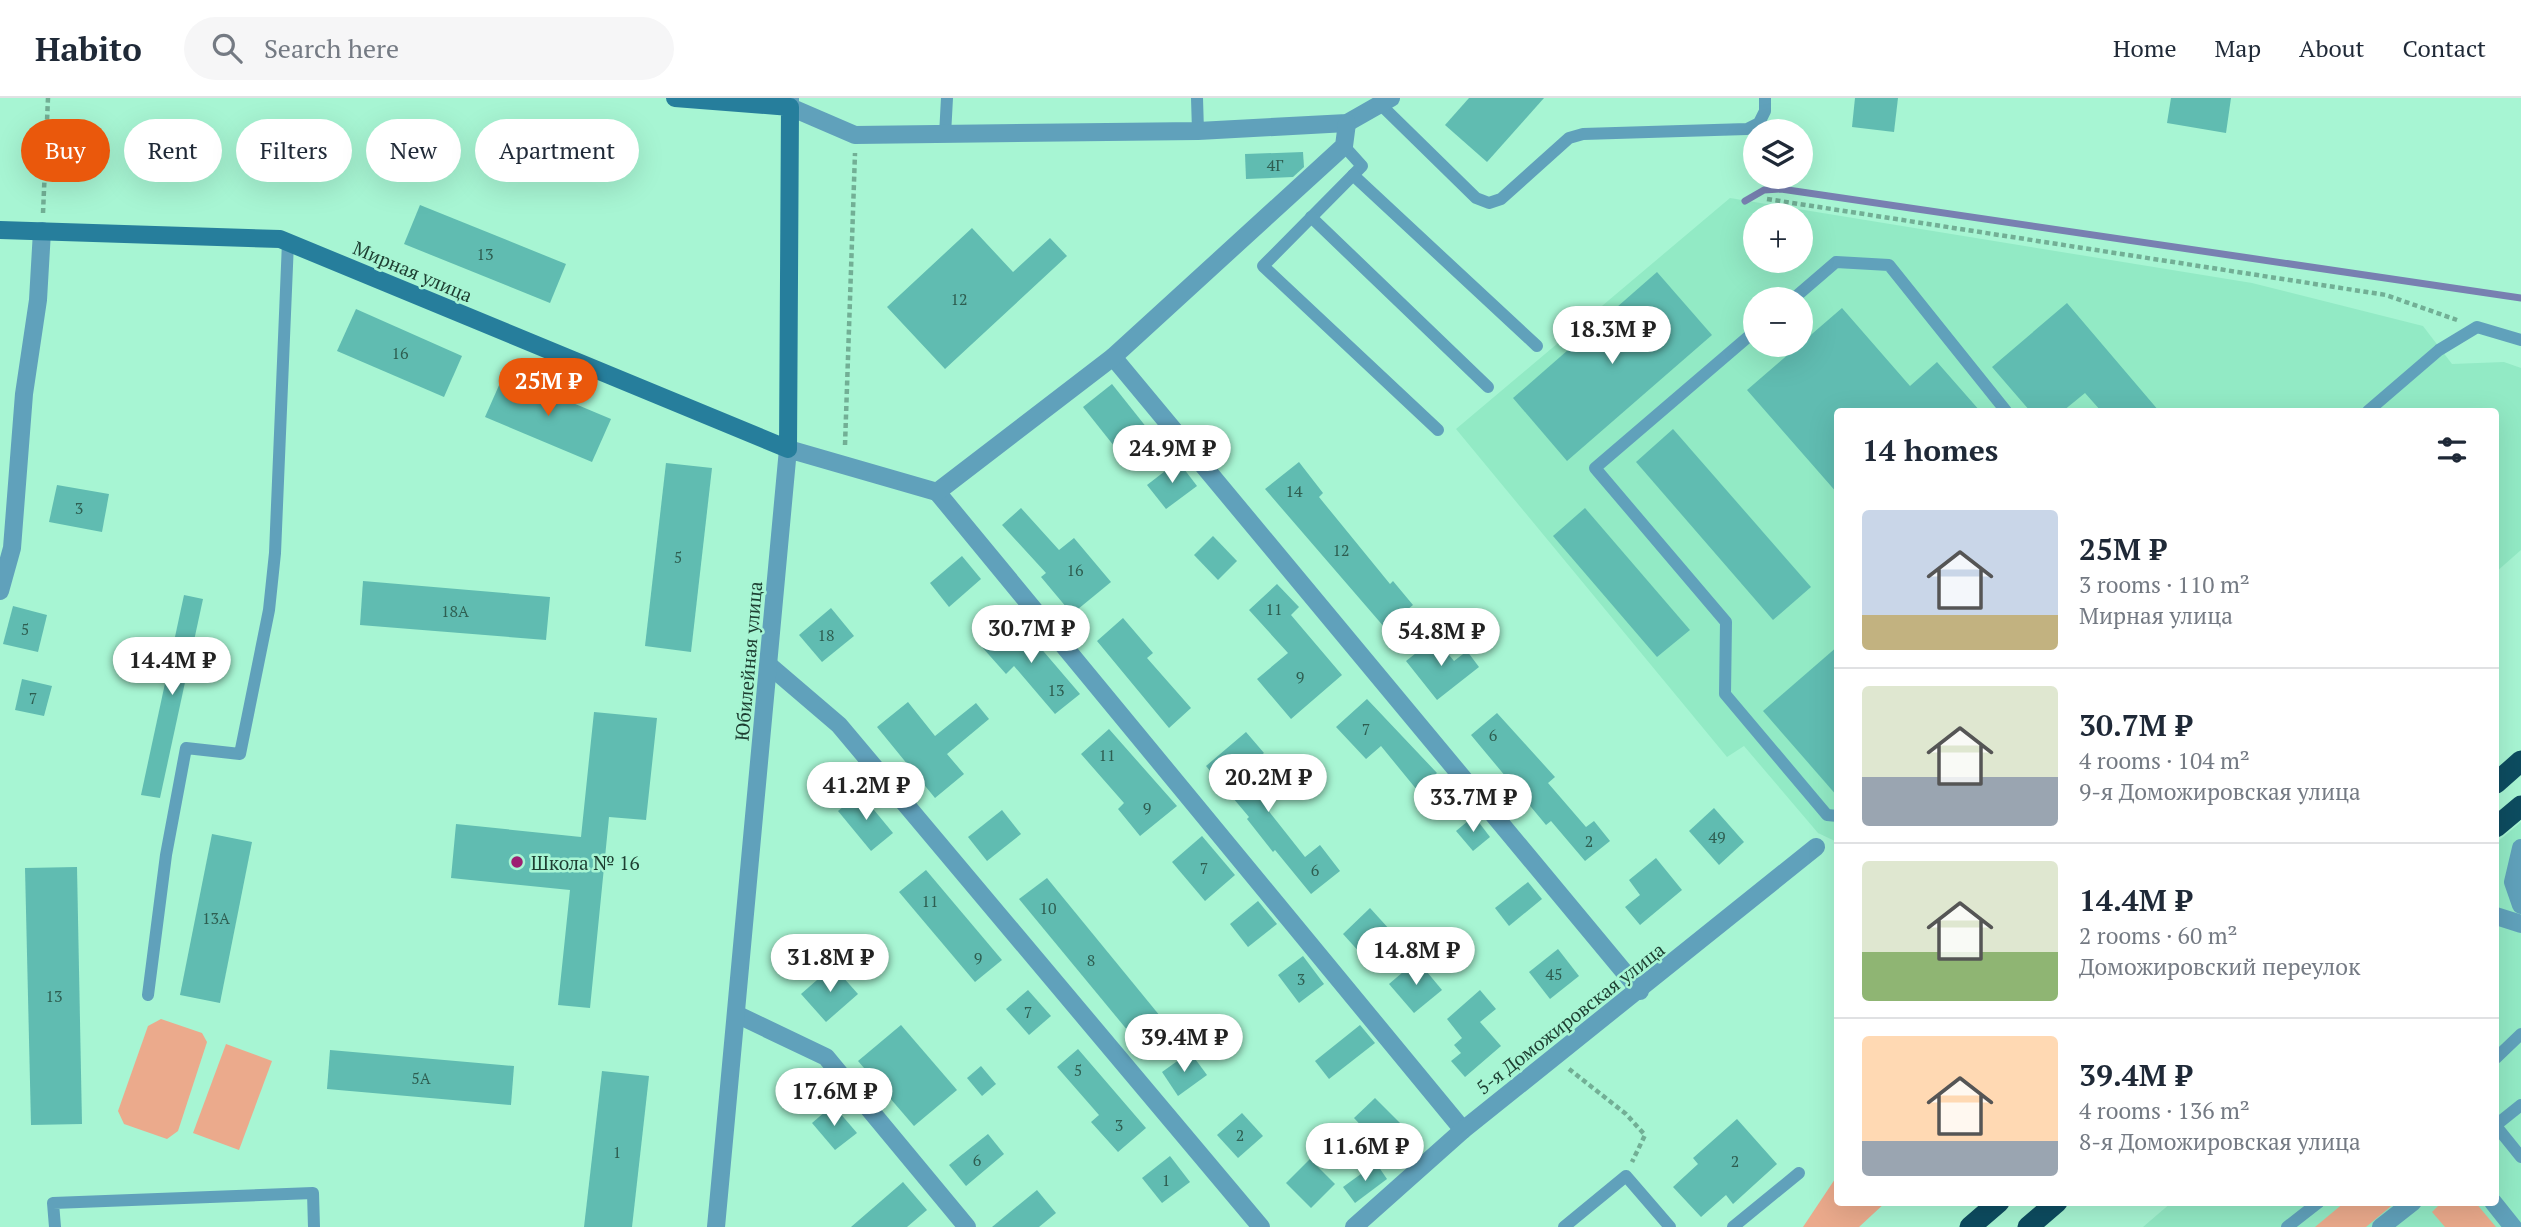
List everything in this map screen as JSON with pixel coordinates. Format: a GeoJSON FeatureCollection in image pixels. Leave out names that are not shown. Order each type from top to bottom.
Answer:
{"type":"FeatureCollection","features":[{"type":"Feature","properties":{"kind":"highway"},"geometry":{"type":"LineString","coordinates":[[2499,780],[2521,761]]}},
{"type":"Feature","properties":{"kind":"highway"},"geometry":{"type":"LineString","coordinates":[[2499,824],[2521,806]]}},
{"type":"Feature","properties":{"kind":"highway"},"geometry":{"type":"LineString","coordinates":[[1970,1227],[1994,1206]]}},
{"type":"Feature","properties":{"kind":"highway"},"geometry":{"type":"LineString","coordinates":[[2028,1227],[2052,1206]]}},
{"type":"Feature","properties":{"kind":"street"},"geometry":{"type":"LineString","coordinates":[[676,98],[790,103],[855,135],[1198,131],[1347,123],[1386,102]]}},
{"type":"Feature","properties":{"kind":"street","name":"Юбилейная улица"},"geometry":{"type":"LineString","coordinates":[[716,1227],[788,449],[790,103]]}},
{"type":"Feature","properties":{"kind":"street"},"geometry":{"type":"LineString","coordinates":[[937,492],[1114,357],[1344,146],[1347,123]]}},
{"type":"Feature","properties":{"kind":"street","name":"Мирная улица"},"geometry":{"type":"LineString","coordinates":[[0,230],[280,239],[788,449]]}},
{"type":"Feature","properties":{"kind":"street"},"geometry":{"type":"LineString","coordinates":[[0,591],[12,548],[24,394],[38,300],[42,232]]}},
{"type":"Feature","properties":{"kind":"street"},"geometry":{"type":"LineString","coordinates":[[1114,357],[1640,991]]}},
{"type":"Feature","properties":{"kind":"street"},"geometry":{"type":"LineString","coordinates":[[788,449],[937,492],[1463,1130]]}},
{"type":"Feature","properties":{"kind":"street"},"geometry":{"type":"LineString","coordinates":[[770,666],[839,725],[1261,1227]]}},
{"type":"Feature","properties":{"kind":"street","name":"5-я Доможировская улица"},"geometry":{"type":"LineString","coordinates":[[1354,1227],[1463,1130],[1640,991],[1816,847]]}},
{"type":"Feature","properties":{"kind":"street"},"geometry":{"type":"LineString","coordinates":[[2521,848],[2513,882],[2521,905]]}},
{"type":"Feature","properties":{"kind":"street"},"geometry":{"type":"LineString","coordinates":[[2499,917],[2521,924]]}},
{"type":"Feature","properties":{"kind":"street"},"geometry":{"type":"LineString","coordinates":[[736,1014],[826,1057],[967,1227]]}},
{"type":"Feature","properties":{"kind":"street"},"geometry":{"type":"LineString","coordinates":[[2381,1227],[2408,1206]]}},
{"type":"Feature","properties":{"kind":"street"},"geometry":{"type":"LineString","coordinates":[[2496,1206],[2513,1227]]}},
{"type":"Feature","properties":{"kind":"lane"},"geometry":{"type":"LineString","coordinates":[[945,135],[947,98]]}},
{"type":"Feature","properties":{"kind":"lane"},"geometry":{"type":"LineString","coordinates":[[1197,98],[1198,131]]}},
{"type":"Feature","properties":{"kind":"lane"},"geometry":{"type":"LineString","coordinates":[[1386,102],[1476,198],[1489,203],[1501,199],[1569,138],[1583,134],[1747,129],[1759,123],[1765,111],[1765,98]]}},
{"type":"Feature","properties":{"kind":"lane"},"geometry":{"type":"LineString","coordinates":[[1344,146],[1362,166],[1263,266],[1438,430]]}},
{"type":"Feature","properties":{"kind":"lane"},"geometry":{"type":"LineString","coordinates":[[1353,175],[1537,346]]}},
{"type":"Feature","properties":{"kind":"lane"},"geometry":{"type":"LineString","coordinates":[[1311,217],[1488,387]]}},
{"type":"Feature","properties":{"kind":"lane"},"geometry":{"type":"LineString","coordinates":[[148,995],[166,855],[186,748],[240,754],[257,677],[275,553],[288,242]]}},
{"type":"Feature","properties":{"kind":"lane"},"geometry":{"type":"LineString","coordinates":[[1807,287],[1836,262],[1889,265],[2004,408]]}},
{"type":"Feature","properties":{"kind":"lane"},"geometry":{"type":"LineString","coordinates":[[2372,408],[2440,350],[2477,327],[2521,340]]}},
{"type":"Feature","properties":{"kind":"lane"},"geometry":{"type":"LineString","coordinates":[[1743,341],[1595,468],[1726,622],[1725,694],[1827,815],[1834,816]]}},
{"type":"Feature","properties":{"kind":"lane"},"geometry":{"type":"LineString","coordinates":[[2499,1055],[2521,1034]]}},
{"type":"Feature","properties":{"kind":"lane"},"geometry":{"type":"LineString","coordinates":[[2499,1123],[2521,1105]]}},
{"type":"Feature","properties":{"kind":"lane"},"geometry":{"type":"LineString","coordinates":[[2499,1130],[2521,1157]]}},
{"type":"Feature","properties":{"kind":"lane"},"geometry":{"type":"LineString","coordinates":[[1733,1227],[1799,1172]]}},
{"type":"Feature","properties":{"kind":"lane"},"geometry":{"type":"LineString","coordinates":[[1564,1227],[1626,1176],[1670,1227]]}},
{"type":"Feature","properties":{"kind":"lane"},"geometry":{"type":"LineString","coordinates":[[55,1227],[53,1203],[313,1193],[314,1227]]}},
{"type":"Feature","properties":{"kind":"lane"},"geometry":{"type":"LineString","coordinates":[[2287,1227],[2314,1206]]}},
{"type":"Feature","properties":{"kind":"path"},"geometry":{"type":"LineString","coordinates":[[42,232],[48,98]]}},
{"type":"Feature","properties":{"kind":"path"},"geometry":{"type":"LineString","coordinates":[[844,465],[855,135]]}},
{"type":"Feature","properties":{"kind":"path"},"geometry":{"type":"LineString","coordinates":[[1768,199],[2386,295],[2477,327]]}},
{"type":"Feature","properties":{"kind":"path"},"geometry":{"type":"LineString","coordinates":[[1555,1058],[1626,1114],[1645,1135],[1626,1176]]}},
{"type":"Feature","properties":{"kind":"shaded area"},"geometry":{"type":"Polygon","coordinates":[[[1730,198],[1761,203],[1743,203],[1743,273],[1813,273],[1813,212],[2252,283],[2423,326],[2452,364],[2504,362],[2521,368],[2521,550],[2499,569],[2499,408],[1834,408],[1834,841],[1818,833],[1744,746],[1727,757],[1456,429],[1730,198]]]}},
{"type":"Feature","properties":{"kind":"shaded area"},"geometry":{"type":"Polygon","coordinates":[[[2521,822],[2521,1227],[2143,1227],[2167,1206],[2499,1206],[2499,840],[2521,822]]]}},
{"type":"Feature","properties":{"kind":"shaded area"},"geometry":{"type":"Polygon","coordinates":[[[161,1019],[202,1033],[207,1042],[178,1131],[167,1139],[124,1124],[118,1111],[148,1026],[161,1019]]]}},
{"type":"Feature","properties":{"kind":"shaded area"},"geometry":{"type":"Polygon","coordinates":[[[226,1044],[272,1061],[239,1150],[193,1133],[226,1044]]]}},
{"type":"Feature","properties":{"kind":"shaded area"},"geometry":{"type":"Polygon","coordinates":[[[1834,1180],[1834,1206],[1882,1206],[1859,1227],[1803,1227],[1834,1180]]]}},
{"type":"Feature","properties":{"kind":"shaded area"},"geometry":{"type":"Polygon","coordinates":[[[2340,1206],[2391,1206],[2366,1227],[2315,1227],[2340,1206]]]}},
{"type":"Feature","properties":{"kind":"shaded area"},"geometry":{"type":"Polygon","coordinates":[[[2438,1206],[2478,1206],[2496,1227],[2445,1227],[2432,1212],[2438,1206]]]}},
{"type":"Feature","properties":{"kind":"building"},"geometry":{"type":"Polygon","coordinates":[[[1469,98],[1544,98],[1487,162],[1445,125],[1469,98]]]}},
{"type":"Feature","properties":{"kind":"building"},"geometry":{"type":"Polygon","coordinates":[[[1855,98],[1898,98],[1894,132],[1852,127],[1855,98]]]}},
{"type":"Feature","properties":{"kind":"building"},"geometry":{"type":"Polygon","coordinates":[[[2171,98],[2231,98],[2226,133],[2167,123],[2171,98]]]}},
{"type":"Feature","properties":{"kind":"building"},"geometry":{"type":"Polygon","coordinates":[[[1303,152],[1304,167],[1293,177],[1246,179],[1245,154],[1303,152]]]}},
{"type":"Feature","properties":{"kind":"building"},"geometry":{"type":"Polygon","coordinates":[[[420,205],[566,264],[550,303],[404,244],[420,205]]]}},
{"type":"Feature","properties":{"kind":"building"},"geometry":{"type":"Polygon","coordinates":[[[972,228],[1013,272],[1050,238],[1067,256],[945,369],[887,307],[972,228]]]}},
{"type":"Feature","properties":{"kind":"building"},"geometry":{"type":"Polygon","coordinates":[[[1657,272],[1712,335],[1567,461],[1513,398],[1657,272]]]}},
{"type":"Feature","properties":{"kind":"building"},"geometry":{"type":"Polygon","coordinates":[[[2067,303],[2156,408],[2098,408],[2085,393],[2067,408],[2027,408],[1992,367],[2067,303]]]}},
{"type":"Feature","properties":{"kind":"building"},"geometry":{"type":"Polygon","coordinates":[[[1842,308],[1910,386],[1937,362],[1977,408],[1834,408],[1834,489],[1747,390],[1785,357],[1813,357],[1813,333],[1842,308]]]}},
{"type":"Feature","properties":{"kind":"building"},"geometry":{"type":"Polygon","coordinates":[[[356,309],[462,356],[444,397],[337,351],[356,309]]]}},
{"type":"Feature","properties":{"kind":"building"},"geometry":{"type":"Polygon","coordinates":[[[504,374],[611,419],[592,462],[485,417],[504,374]]]}},
{"type":"Feature","properties":{"kind":"building"},"geometry":{"type":"Polygon","coordinates":[[[1112,384],[1147,428],[1118,451],[1083,407],[1112,384]]]}},
{"type":"Feature","properties":{"kind":"building"},"geometry":{"type":"Polygon","coordinates":[[[1673,429],[1811,587],[1773,620],[1636,462],[1673,429]]]}},
{"type":"Feature","properties":{"kind":"building"},"geometry":{"type":"Polygon","coordinates":[[[1178,461],[1197,486],[1166,509],[1147,485],[1178,461]]]}},
{"type":"Feature","properties":{"kind":"building"},"geometry":{"type":"Polygon","coordinates":[[[1299,462],[1323,493],[1319,497],[1390,584],[1393,581],[1413,605],[1385,628],[1265,489],[1299,462]]]}},
{"type":"Feature","properties":{"kind":"building"},"geometry":{"type":"Polygon","coordinates":[[[666,463],[712,468],[691,652],[645,646],[666,463]]]}},
{"type":"Feature","properties":{"kind":"building"},"geometry":{"type":"Polygon","coordinates":[[[57,485],[109,494],[102,532],[49,522],[57,485]]]}},
{"type":"Feature","properties":{"kind":"building"},"geometry":{"type":"Polygon","coordinates":[[[1021,508],[1059,550],[1074,538],[1111,582],[1072,614],[1041,577],[1046,573],[1002,525],[1021,508]]]}},
{"type":"Feature","properties":{"kind":"building"},"geometry":{"type":"Polygon","coordinates":[[[1585,508],[1690,630],[1657,657],[1553,536],[1585,508]]]}},
{"type":"Feature","properties":{"kind":"building"},"geometry":{"type":"Polygon","coordinates":[[[1213,536],[1237,561],[1218,580],[1194,555],[1213,536]]]}},
{"type":"Feature","properties":{"kind":"building"},"geometry":{"type":"Polygon","coordinates":[[[962,556],[981,579],[949,607],[930,583],[962,556]]]}},
{"type":"Feature","properties":{"kind":"building"},"geometry":{"type":"Polygon","coordinates":[[[363,581],[550,597],[546,640],[360,625],[363,581]]]}},
{"type":"Feature","properties":{"kind":"building"},"geometry":{"type":"Polygon","coordinates":[[[1277,584],[1299,607],[1291,615],[1342,675],[1291,719],[1257,679],[1288,653],[1249,610],[1277,584]]]}},
{"type":"Feature","properties":{"kind":"building"},"geometry":{"type":"Polygon","coordinates":[[[184,595],[203,599],[160,798],[141,795],[184,595]]]}},
{"type":"Feature","properties":{"kind":"building"},"geometry":{"type":"Polygon","coordinates":[[[13,606],[47,615],[38,652],[3,644],[13,606]]]}},
{"type":"Feature","properties":{"kind":"building"},"geometry":{"type":"Polygon","coordinates":[[[831,608],[854,636],[822,662],[799,635],[831,608]]]}},
{"type":"Feature","properties":{"kind":"building"},"geometry":{"type":"Polygon","coordinates":[[[1015,618],[1080,694],[1055,714],[1014,666],[1006,674],[982,647],[1015,618]]]}},
{"type":"Feature","properties":{"kind":"building"},"geometry":{"type":"Polygon","coordinates":[[[1123,618],[1153,653],[1147,658],[1191,708],[1169,728],[1097,641],[1123,618]]]}},
{"type":"Feature","properties":{"kind":"building"},"geometry":{"type":"Polygon","coordinates":[[[1435,638],[1454,661],[1467,651],[1479,667],[1437,700],[1406,661],[1435,638]]]}},
{"type":"Feature","properties":{"kind":"building"},"geometry":{"type":"Polygon","coordinates":[[[1834,649],[1834,792],[1763,711],[1834,649]]]}},
{"type":"Feature","properties":{"kind":"building"},"geometry":{"type":"Polygon","coordinates":[[[22,679],[52,686],[44,716],[15,710],[22,679]]]}},
{"type":"Feature","properties":{"kind":"building"},"geometry":{"type":"Polygon","coordinates":[[[1367,699],[1437,773],[1417,790],[1381,746],[1366,759],[1336,727],[1367,699]]]}},
{"type":"Feature","properties":{"kind":"building"},"geometry":{"type":"Polygon","coordinates":[[[908,702],[935,736],[976,703],[989,719],[947,754],[964,774],[935,798],[877,727],[908,702]]]}},
{"type":"Feature","properties":{"kind":"building"},"geometry":{"type":"Polygon","coordinates":[[[594,712],[657,718],[646,820],[609,817],[590,1008],[558,1005],[570,890],[451,878],[456,824],[581,837],[594,712]]]}},
{"type":"Feature","properties":{"kind":"building"},"geometry":{"type":"Polygon","coordinates":[[[1497,713],[1555,777],[1548,783],[1586,827],[1594,821],[1610,841],[1585,861],[1551,821],[1546,825],[1471,735],[1497,713]]]}},
{"type":"Feature","properties":{"kind":"building"},"geometry":{"type":"Polygon","coordinates":[[[1109,729],[1177,806],[1140,836],[1118,809],[1124,803],[1081,754],[1109,729]]]}},
{"type":"Feature","properties":{"kind":"building"},"geometry":{"type":"Polygon","coordinates":[[[1246,732],[1264,753],[1246,768],[1260,784],[1252,790],[1305,857],[1320,845],[1340,871],[1311,894],[1275,850],[1273,852],[1247,819],[1249,817],[1206,766],[1246,732]]]}},
{"type":"Feature","properties":{"kind":"building"},"geometry":{"type":"Polygon","coordinates":[[[860,793],[893,833],[871,851],[838,811],[860,793]]]}},
{"type":"Feature","properties":{"kind":"building"},"geometry":{"type":"Polygon","coordinates":[[[1714,808],[1744,842],[1719,865],[1689,831],[1714,808]]]}},
{"type":"Feature","properties":{"kind":"building"},"geometry":{"type":"Polygon","coordinates":[[[1002,810],[1021,834],[987,861],[968,837],[1002,810]]]}},
{"type":"Feature","properties":{"kind":"building"},"geometry":{"type":"Polygon","coordinates":[[[1474,816],[1490,837],[1473,851],[1456,831],[1474,816]]]}},
{"type":"Feature","properties":{"kind":"building"},"geometry":{"type":"Polygon","coordinates":[[[212,834],[252,842],[220,1003],[180,995],[212,834]]]}},
{"type":"Feature","properties":{"kind":"building"},"geometry":{"type":"Polygon","coordinates":[[[1202,836],[1235,875],[1205,901],[1172,862],[1202,836]]]}},
{"type":"Feature","properties":{"kind":"building"},"geometry":{"type":"Polygon","coordinates":[[[1656,858],[1682,890],[1640,925],[1625,907],[1640,895],[1629,880],[1656,858]]]}},
{"type":"Feature","properties":{"kind":"building"},"geometry":{"type":"Polygon","coordinates":[[[77,867],[82,1124],[31,1125],[25,868],[77,867]]]}},
{"type":"Feature","properties":{"kind":"building"},"geometry":{"type":"Polygon","coordinates":[[[926,870],[1002,960],[975,982],[899,892],[926,870]]]}},
{"type":"Feature","properties":{"kind":"building"},"geometry":{"type":"Polygon","coordinates":[[[1047,878],[1160,1016],[1133,1037],[1019,899],[1047,878]]]}},
{"type":"Feature","properties":{"kind":"building"},"geometry":{"type":"Polygon","coordinates":[[[1528,882],[1542,899],[1509,926],[1495,908],[1528,882]]]}},
{"type":"Feature","properties":{"kind":"building"},"geometry":{"type":"Polygon","coordinates":[[[1258,901],[1277,924],[1248,947],[1230,924],[1258,901]]]}},
{"type":"Feature","properties":{"kind":"building"},"geometry":{"type":"Polygon","coordinates":[[[1370,908],[1390,930],[1362,955],[1343,934],[1370,908]]]}},
{"type":"Feature","properties":{"kind":"building"},"geometry":{"type":"Polygon","coordinates":[[[1558,949],[1579,976],[1550,999],[1529,972],[1558,949]]]}},
{"type":"Feature","properties":{"kind":"building"},"geometry":{"type":"Polygon","coordinates":[[[1303,956],[1324,984],[1299,1003],[1278,975],[1303,956]]]}},
{"type":"Feature","properties":{"kind":"building"},"geometry":{"type":"Polygon","coordinates":[[[1417,960],[1442,990],[1414,1013],[1389,984],[1417,960]]]}},
{"type":"Feature","properties":{"kind":"building"},"geometry":{"type":"Polygon","coordinates":[[[833,966],[858,994],[826,1022],[801,994],[833,966]]]}},
{"type":"Feature","properties":{"kind":"building"},"geometry":{"type":"Polygon","coordinates":[[[1028,990],[1051,1016],[1029,1035],[1006,1009],[1028,990]]]}},
{"type":"Feature","properties":{"kind":"building"},"geometry":{"type":"Polygon","coordinates":[[[1480,990],[1496,1009],[1480,1022],[1501,1046],[1465,1077],[1451,1061],[1461,1053],[1454,1045],[1462,1038],[1447,1019],[1480,990]]]}},
{"type":"Feature","properties":{"kind":"building"},"geometry":{"type":"Polygon","coordinates":[[[901,1025],[957,1090],[914,1126],[858,1061],[901,1025]]]}},
{"type":"Feature","properties":{"kind":"building"},"geometry":{"type":"Polygon","coordinates":[[[1360,1025],[1375,1043],[1329,1079],[1315,1061],[1360,1025]]]}},
{"type":"Feature","properties":{"kind":"building"},"geometry":{"type":"Polygon","coordinates":[[[1078,1049],[1146,1128],[1118,1152],[1091,1122],[1099,1115],[1057,1067],[1078,1049]]]}},
{"type":"Feature","properties":{"kind":"building"},"geometry":{"type":"Polygon","coordinates":[[[330,1050],[514,1066],[511,1105],[327,1089],[330,1050]]]}},
{"type":"Feature","properties":{"kind":"building"},"geometry":{"type":"Polygon","coordinates":[[[1190,1052],[1207,1075],[1178,1096],[1162,1072],[1190,1052]]]}},
{"type":"Feature","properties":{"kind":"building"},"geometry":{"type":"Polygon","coordinates":[[[981,1066],[996,1084],[982,1096],[967,1078],[981,1066]]]}},
{"type":"Feature","properties":{"kind":"building"},"geometry":{"type":"Polygon","coordinates":[[[602,1071],[649,1076],[632,1227],[584,1227],[602,1071]]]}},
{"type":"Feature","properties":{"kind":"building"},"geometry":{"type":"Polygon","coordinates":[[[1375,1098],[1403,1126],[1381,1147],[1354,1118],[1375,1098]]]}},
{"type":"Feature","properties":{"kind":"building"},"geometry":{"type":"Polygon","coordinates":[[[833,1105],[857,1133],[835,1150],[812,1123],[833,1105]]]}},
{"type":"Feature","properties":{"kind":"building"},"geometry":{"type":"Polygon","coordinates":[[[1242,1113],[1263,1136],[1238,1158],[1217,1135],[1242,1113]]]}},
{"type":"Feature","properties":{"kind":"building"},"geometry":{"type":"Polygon","coordinates":[[[1737,1119],[1777,1164],[1733,1204],[1726,1195],[1701,1217],[1673,1187],[1698,1164],[1693,1158],[1737,1119]]]}},
{"type":"Feature","properties":{"kind":"building"},"geometry":{"type":"Polygon","coordinates":[[[988,1134],[1004,1154],[966,1186],[949,1165],[988,1134]]]}},
{"type":"Feature","properties":{"kind":"building"},"geometry":{"type":"Polygon","coordinates":[[[1170,1156],[1190,1182],[1162,1203],[1142,1178],[1170,1156]]]}},
{"type":"Feature","properties":{"kind":"building"},"geometry":{"type":"Polygon","coordinates":[[[1310,1159],[1335,1184],[1311,1208],[1286,1183],[1310,1159]]]}},
{"type":"Feature","properties":{"kind":"building"},"geometry":{"type":"Polygon","coordinates":[[[1376,1163],[1387,1179],[1355,1203],[1343,1187],[1376,1163]]]}},
{"type":"Feature","properties":{"kind":"building"},"geometry":{"type":"Polygon","coordinates":[[[903,1182],[927,1210],[907,1227],[851,1227],[903,1182]]]}},
{"type":"Feature","properties":{"kind":"building"},"geometry":{"type":"Polygon","coordinates":[[[1037,1190],[1056,1213],[1039,1227],[992,1227],[1037,1190]]]}},
{"type":"Feature","properties":{"kind":"waterway"},"geometry":{"type":"LineString","coordinates":[[1745,201],[1764,190],[1781,189],[2521,298]]}},
{"type":"Feature","properties":{"kind":"place","name":"Школа № 16"},"geometry":{"type":"Point","coordinates":[517,862]}}]}
